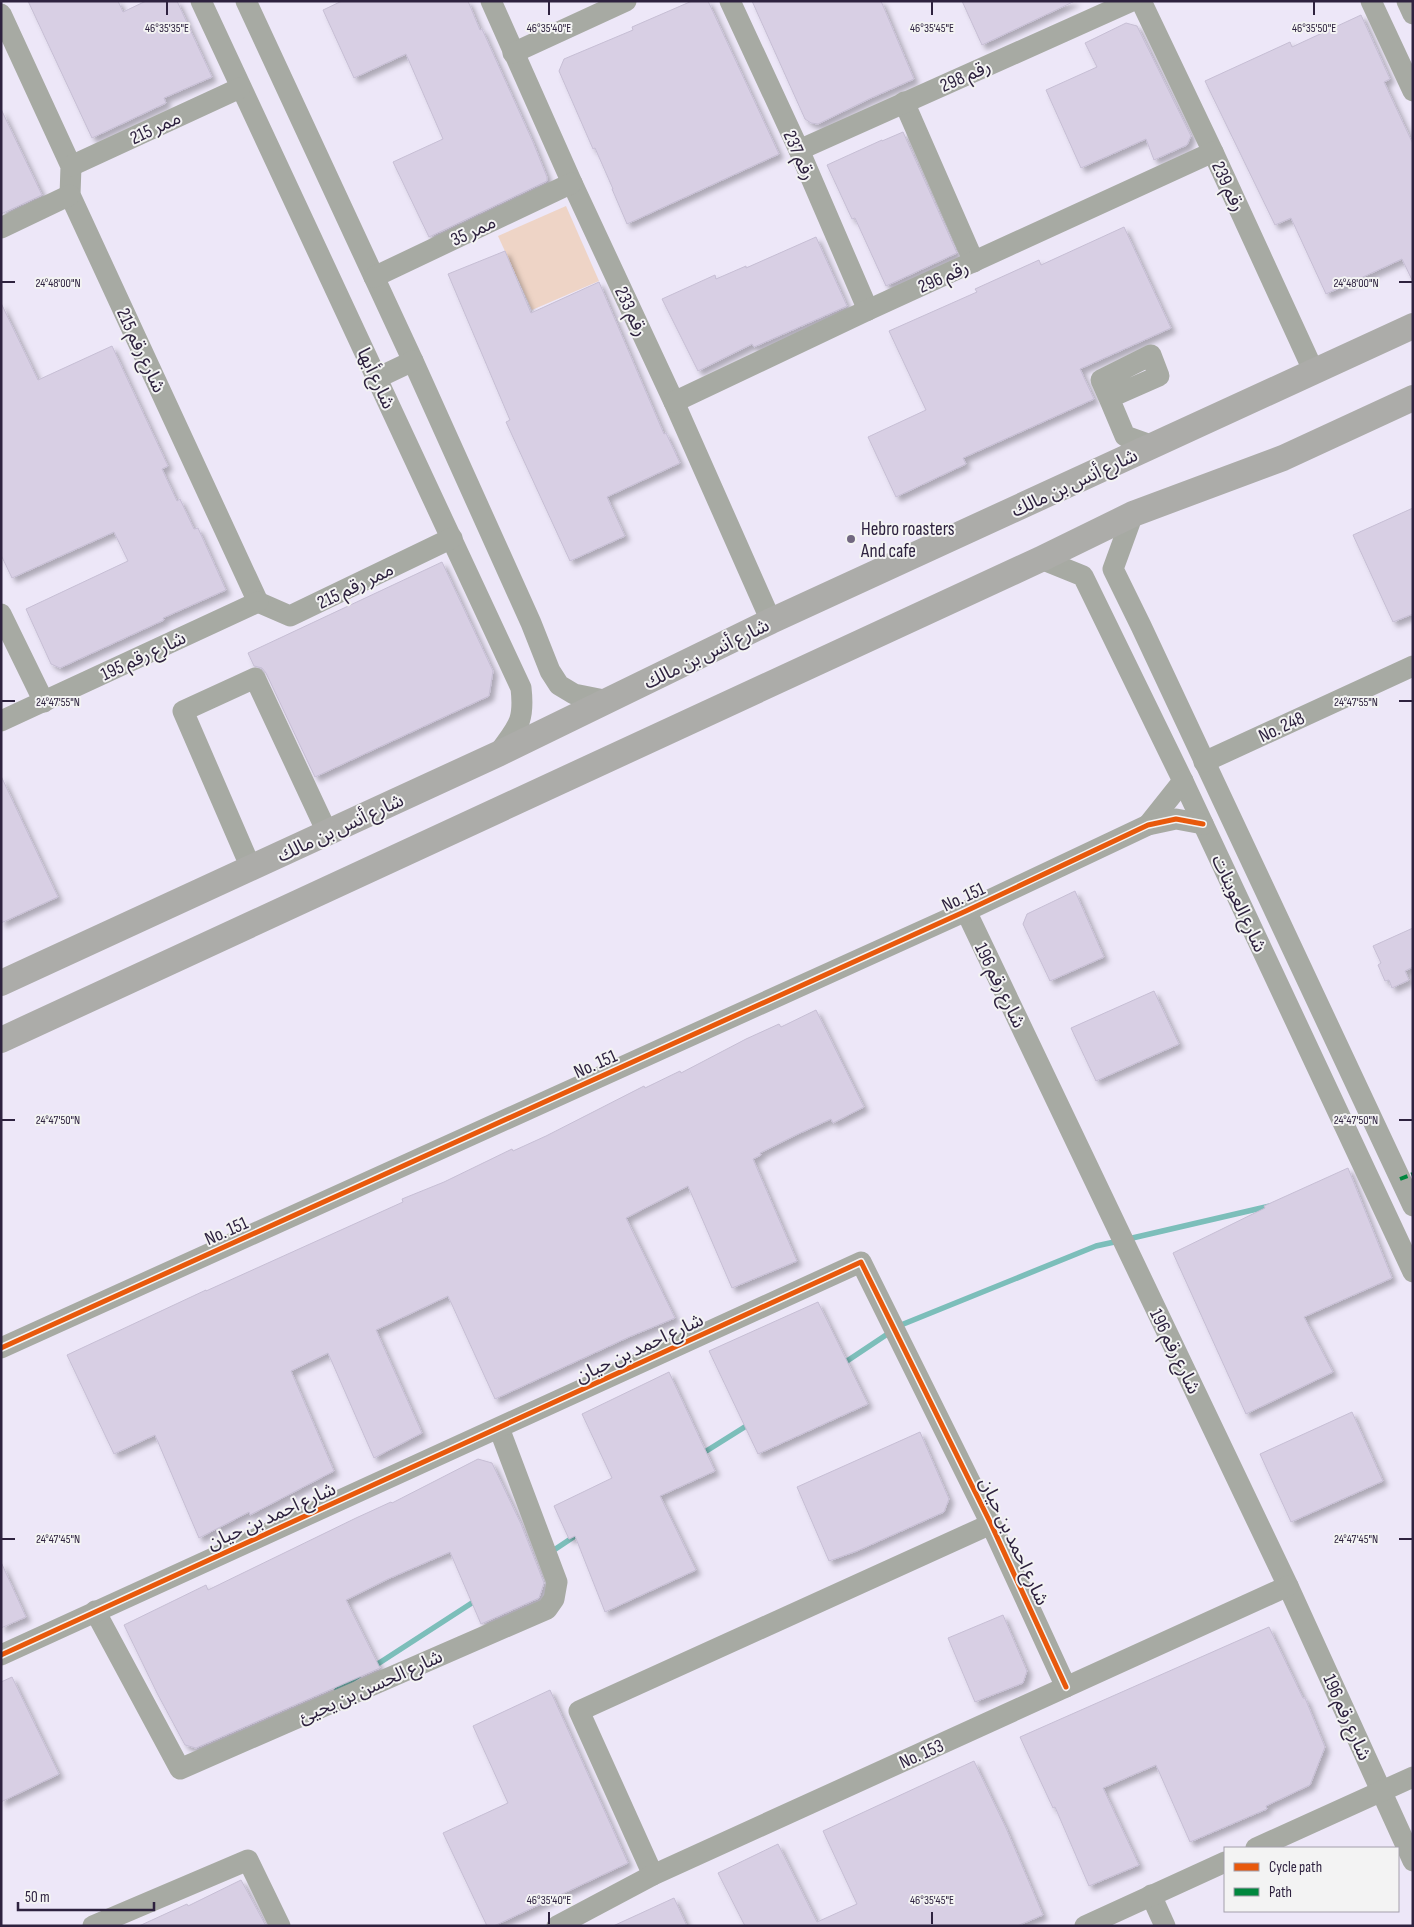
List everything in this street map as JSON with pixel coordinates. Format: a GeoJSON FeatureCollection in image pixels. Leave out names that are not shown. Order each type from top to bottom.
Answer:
{"type":"FeatureCollection","features":[{"type":"Feature","properties":{"kind":"main road","name":"شارع أنس بن مالك"},"geometry":{"type":"LineString","coordinates":[[1,983],[498,754],[771,621],[1413,326]]}},
{"type":"Feature","properties":{"kind":"main road"},"geometry":{"type":"LineString","coordinates":[[1,1040],[1041,559],[1133,514],[1283,458],[1413,398]]}},
{"type":"Feature","properties":{"kind":"street","name":"شارع أبها"},"geometry":{"type":"LineString","coordinates":[[201,1],[521,688],[523,704],[520,724],[498,754]]}},
{"type":"Feature","properties":{"kind":"street","name":"شارع أبها"},"geometry":{"type":"LineString","coordinates":[[246,1],[413,361],[550,671],[559,685],[574,694],[609,701]]}},
{"type":"Feature","properties":{"kind":"street","name":"رقم 233"},"geometry":{"type":"LineString","coordinates":[[491,1],[572,183],[674,402],[771,621]]}},
{"type":"Feature","properties":{"kind":"street"},"geometry":{"type":"LineString","coordinates":[[513,52],[626,1]]}},
{"type":"Feature","properties":{"kind":"street","name":"رقم 237"},"geometry":{"type":"LineString","coordinates":[[730,1],[799,150],[868,310]]}},
{"type":"Feature","properties":{"kind":"street","name":"رقم 298"},"geometry":{"type":"LineString","coordinates":[[799,150],[1132,1]]}},
{"type":"Feature","properties":{"kind":"street","name":"رقم 239"},"geometry":{"type":"LineString","coordinates":[[1141,1],[1314,372]]}},
{"type":"Feature","properties":{"kind":"street"},"geometry":{"type":"LineString","coordinates":[[1371,1],[1413,91]]}},
{"type":"Feature","properties":{"kind":"street"},"geometry":{"type":"LineString","coordinates":[[1407,1],[1413,14]]}},
{"type":"Feature","properties":{"kind":"street","name":"شارع رقم 215"},"geometry":{"type":"LineString","coordinates":[[1,14],[71,166],[70,195],[258,602]]}},
{"type":"Feature","properties":{"kind":"street","name":"ممر 215"},"geometry":{"type":"LineString","coordinates":[[71,166],[240,88]]}},
{"type":"Feature","properties":{"kind":"street"},"geometry":{"type":"LineString","coordinates":[[904,102],[974,262]]}},
{"type":"Feature","properties":{"kind":"street","name":"رقم 296"},"geometry":{"type":"LineString","coordinates":[[674,402],[868,310],[1213,152]]}},
{"type":"Feature","properties":{"kind":"street","name":"ممر 35"},"geometry":{"type":"LineString","coordinates":[[374,277],[572,183]]}},
{"type":"Feature","properties":{"kind":"street"},"geometry":{"type":"LineString","coordinates":[[1,228],[70,195]]}},
{"type":"Feature","properties":{"kind":"street"},"geometry":{"type":"LineString","coordinates":[[377,378],[413,361]]}},
{"type":"Feature","properties":{"kind":"street"},"geometry":{"type":"LineString","coordinates":[[1109,398],[1125,436],[1153,446]]}},
{"type":"Feature","properties":{"kind":"street","name":"شارع العوينات"},"geometry":{"type":"LineString","coordinates":[[1133,514],[1113,568],[1142,626],[1204,762],[1406,1176],[1413,1206]]}},
{"type":"Feature","properties":{"kind":"street","name":"ممر رقم 215"},"geometry":{"type":"LineString","coordinates":[[258,602],[290,616],[452,538]]}},
{"type":"Feature","properties":{"kind":"street","name":"شارع العوينات"},"geometry":{"type":"LineString","coordinates":[[1041,559],[1083,576],[1183,781],[1413,1272]]}},
{"type":"Feature","properties":{"kind":"street","name":"شارع رقم 195"},"geometry":{"type":"LineString","coordinates":[[1,721],[258,602]]}},
{"type":"Feature","properties":{"kind":"street"},"geometry":{"type":"LineString","coordinates":[[1117,643],[1112,621],[1114,610],[1120,607],[1126,609],[1142,626]]}},
{"type":"Feature","properties":{"kind":"street"},"geometry":{"type":"LineString","coordinates":[[1,614],[44,702]]}},
{"type":"Feature","properties":{"kind":"street"},"geometry":{"type":"LineString","coordinates":[[509,660],[540,646]]}},
{"type":"Feature","properties":{"kind":"street","name":"No. 248"},"geometry":{"type":"LineString","coordinates":[[1204,762],[1413,666]]}},
{"type":"Feature","properties":{"kind":"street"},"geometry":{"type":"LineString","coordinates":[[252,868],[183,712],[255,678],[328,832]]}},
{"type":"Feature","properties":{"kind":"street","name":"No. 151"},"geometry":{"type":"LineString","coordinates":[[1148,824],[1183,781]]}},
{"type":"Feature","properties":{"kind":"street","name":"No. 151"},"geometry":{"type":"LineString","coordinates":[[1,1348],[966,911],[1148,824],[1176,819],[1203,824]]}},
{"type":"Feature","properties":{"kind":"street","name":"شارع رقم 196"},"geometry":{"type":"LineString","coordinates":[[966,911],[1288,1586],[1413,1861]]}},
{"type":"Feature","properties":{"kind":"street","name":"شارع احمد بن حيان"},"geometry":{"type":"LineString","coordinates":[[1,1655],[861,1262],[991,1524],[1066,1687]]}},
{"type":"Feature","properties":{"kind":"street","name":"شارع الحسن بن يحيئ"},"geometry":{"type":"LineString","coordinates":[[95,1611],[180,1769],[547,1609],[554,1599],[557,1582],[499,1428]]}},
{"type":"Feature","properties":{"kind":"street"},"geometry":{"type":"LineString","coordinates":[[653,1875],[579,1711],[991,1524]]}},
{"type":"Feature","properties":{"kind":"street","name":"No. 153"},"geometry":{"type":"LineString","coordinates":[[556,1926],[653,1875],[1288,1586]]}},
{"type":"Feature","properties":{"kind":"street"},"geometry":{"type":"LineString","coordinates":[[1258,1847],[1413,1777]]}},
{"type":"Feature","properties":{"kind":"street"},"geometry":{"type":"LineString","coordinates":[[94,1926],[248,1860],[280,1926]]}},
{"type":"Feature","properties":{"kind":"street"},"geometry":{"type":"LineString","coordinates":[[1085,1926],[1224,1862]]}},
{"type":"Feature","properties":{"kind":"street"},"geometry":{"type":"LineString","coordinates":[[1151,1895],[1166,1926]]}},
{"type":"Feature","properties":{"kind":"shaded area"},"geometry":{"type":"Polygon","coordinates":[[[566,206],[599,281],[532,310],[498,236],[566,206]]]}},
{"type":"Feature","properties":{"kind":"building"},"geometry":{"type":"Polygon","coordinates":[[[28,1],[118,1],[123,12],[146,1],[177,1],[212,77],[164,98],[166,103],[92,138],[28,1]]]}},
{"type":"Feature","properties":{"kind":"building"},"geometry":{"type":"Polygon","coordinates":[[[342,1],[468,1],[533,142],[547,181],[429,237],[393,162],[443,139],[406,54],[354,78],[323,10],[342,1]]]}},
{"type":"Feature","properties":{"kind":"building"},"geometry":{"type":"Polygon","coordinates":[[[692,1],[708,1],[779,154],[627,224],[595,148],[593,149],[559,71],[564,59],[633,30],[632,27],[692,1]]]}},
{"type":"Feature","properties":{"kind":"building"},"geometry":{"type":"Polygon","coordinates":[[[752,1],[881,1],[914,79],[818,124],[811,123],[805,119],[752,1]]]}},
{"type":"Feature","properties":{"kind":"building"},"geometry":{"type":"Polygon","coordinates":[[[962,1],[1075,1],[982,45],[962,1]]]}},
{"type":"Feature","properties":{"kind":"building"},"geometry":{"type":"Polygon","coordinates":[[[1361,15],[1390,79],[1384,82],[1413,144],[1413,282],[1402,259],[1326,294],[1291,218],[1275,225],[1205,81],[1290,42],[1292,47],[1361,15]]]}},
{"type":"Feature","properties":{"kind":"building"},"geometry":{"type":"Polygon","coordinates":[[[1126,23],[1137,26],[1191,136],[1187,145],[1154,160],[1146,139],[1081,168],[1046,90],[1097,67],[1085,43],[1126,23]]]}},
{"type":"Feature","properties":{"kind":"building"},"geometry":{"type":"Polygon","coordinates":[[[1,109],[42,195],[1,214],[1,109]]]}},
{"type":"Feature","properties":{"kind":"building"},"geometry":{"type":"Polygon","coordinates":[[[903,132],[957,253],[886,286],[855,218],[852,219],[827,165],[903,132]]]}},
{"type":"Feature","properties":{"kind":"building"},"geometry":{"type":"Polygon","coordinates":[[[1124,227],[1171,328],[1080,369],[1094,399],[963,458],[966,464],[896,497],[868,437],[926,410],[889,331],[977,292],[975,289],[1039,260],[1041,265],[1124,227]]]}},
{"type":"Feature","properties":{"kind":"building"},"geometry":{"type":"Polygon","coordinates":[[[816,237],[847,306],[754,347],[752,344],[698,371],[662,299],[715,275],[716,279],[746,266],[746,268],[816,237]]]}},
{"type":"Feature","properties":{"kind":"building"},"geometry":{"type":"Polygon","coordinates":[[[505,251],[531,313],[599,282],[664,434],[666,433],[680,463],[607,497],[625,536],[570,561],[506,422],[510,420],[448,274],[505,251]]]}},
{"type":"Feature","properties":{"kind":"building"},"geometry":{"type":"Polygon","coordinates":[[[1,303],[38,380],[112,346],[168,466],[162,469],[177,501],[180,499],[194,529],[198,528],[226,590],[60,668],[51,664],[26,609],[128,561],[114,532],[12,578],[1,555],[1,303]]]}},
{"type":"Feature","properties":{"kind":"building"},"geometry":{"type":"Polygon","coordinates":[[[1413,508],[1413,614],[1393,622],[1353,535],[1413,508]]]}},
{"type":"Feature","properties":{"kind":"building"},"geometry":{"type":"Polygon","coordinates":[[[442,562],[493,671],[489,696],[315,777],[266,673],[262,668],[254,666],[248,653],[442,562]]]}},
{"type":"Feature","properties":{"kind":"building"},"geometry":{"type":"Polygon","coordinates":[[[1,776],[58,897],[1,923],[1,776]]]}},
{"type":"Feature","properties":{"kind":"building"},"geometry":{"type":"Polygon","coordinates":[[[1075,891],[1104,957],[1050,981],[1023,924],[1027,914],[1075,891]]]}},
{"type":"Feature","properties":{"kind":"building"},"geometry":{"type":"Polygon","coordinates":[[[1413,928],[1413,967],[1405,971],[1409,980],[1392,988],[1389,980],[1385,981],[1378,965],[1381,963],[1373,946],[1413,928]]]}},
{"type":"Feature","properties":{"kind":"building"},"geometry":{"type":"Polygon","coordinates":[[[1154,991],[1179,1044],[1096,1081],[1071,1028],[1154,991]]]}},
{"type":"Feature","properties":{"kind":"building"},"geometry":{"type":"Polygon","coordinates":[[[816,1010],[864,1107],[833,1123],[831,1119],[796,1135],[760,1153],[761,1155],[753,1159],[797,1261],[732,1288],[688,1186],[626,1218],[675,1318],[629,1337],[495,1399],[448,1296],[376,1330],[422,1433],[374,1458],[328,1353],[291,1371],[334,1471],[250,1515],[249,1512],[199,1538],[155,1435],[114,1454],[67,1355],[206,1290],[403,1202],[402,1199],[444,1182],[512,1149],[513,1151],[546,1136],[644,1086],[645,1088],[680,1071],[681,1073],[746,1039],[779,1024],[781,1027],[816,1010]]]}},
{"type":"Feature","properties":{"kind":"building"},"geometry":{"type":"Polygon","coordinates":[[[1348,1168],[1392,1278],[1304,1317],[1333,1372],[1246,1414],[1173,1253],[1265,1208],[1264,1206],[1348,1168]]]}},
{"type":"Feature","properties":{"kind":"building"},"geometry":{"type":"Polygon","coordinates":[[[818,1302],[868,1404],[758,1454],[709,1351],[818,1302]]]}},
{"type":"Feature","properties":{"kind":"building"},"geometry":{"type":"Polygon","coordinates":[[[669,1372],[715,1471],[660,1496],[696,1570],[605,1612],[575,1536],[569,1539],[554,1506],[612,1478],[582,1414],[669,1372]]]}},
{"type":"Feature","properties":{"kind":"building"},"geometry":{"type":"Polygon","coordinates":[[[1352,1412],[1383,1481],[1291,1522],[1260,1454],[1352,1412]]]}},
{"type":"Feature","properties":{"kind":"building"},"geometry":{"type":"Polygon","coordinates":[[[920,1432],[949,1499],[944,1512],[857,1551],[829,1561],[797,1487],[920,1432]]]}},
{"type":"Feature","properties":{"kind":"building"},"geometry":{"type":"Polygon","coordinates":[[[478,1459],[492,1463],[521,1524],[544,1583],[539,1598],[481,1624],[450,1552],[346,1600],[380,1668],[196,1748],[185,1745],[124,1625],[206,1585],[208,1590],[356,1518],[392,1503],[478,1459]]]}},
{"type":"Feature","properties":{"kind":"building"},"geometry":{"type":"Polygon","coordinates":[[[1,1562],[26,1617],[1,1628],[1,1562]]]}},
{"type":"Feature","properties":{"kind":"building"},"geometry":{"type":"Polygon","coordinates":[[[1003,1615],[1027,1671],[1023,1683],[975,1702],[948,1638],[1003,1615]]]}},
{"type":"Feature","properties":{"kind":"building"},"geometry":{"type":"Polygon","coordinates":[[[1269,1627],[1303,1698],[1305,1698],[1325,1747],[1310,1785],[1266,1806],[1267,1809],[1190,1842],[1156,1765],[1103,1788],[1139,1865],[1089,1886],[1055,1807],[1053,1808],[1020,1737],[1269,1627]]]}},
{"type":"Feature","properties":{"kind":"building"},"geometry":{"type":"Polygon","coordinates":[[[12,1677],[59,1774],[1,1802],[1,1682],[12,1677]]]}},
{"type":"Feature","properties":{"kind":"building"},"geometry":{"type":"Polygon","coordinates":[[[550,1690],[628,1863],[494,1926],[487,1926],[443,1833],[508,1803],[473,1726],[550,1690]]]}},
{"type":"Feature","properties":{"kind":"building"},"geometry":{"type":"Polygon","coordinates":[[[974,1761],[1006,1828],[1043,1915],[1017,1926],[745,1926],[718,1873],[778,1844],[817,1922],[857,1904],[823,1831],[974,1761]]]}},
{"type":"Feature","properties":{"kind":"building"},"geometry":{"type":"Polygon","coordinates":[[[241,1880],[266,1926],[139,1926],[187,1904],[188,1906],[241,1880]]]}},
{"type":"Feature","properties":{"kind":"building"},"geometry":{"type":"Polygon","coordinates":[[[674,1898],[687,1926],[613,1926],[674,1898]]]}},
{"type":"Feature","properties":{"kind":"waterway"},"geometry":{"type":"LineString","coordinates":[[1128,1239],[1270,1206]]}},
{"type":"Feature","properties":{"kind":"waterway"},"geometry":{"type":"LineString","coordinates":[[841,1365],[901,1325],[1096,1246],[1119,1241]]}},
{"type":"Feature","properties":{"kind":"waterway"},"geometry":{"type":"LineString","coordinates":[[700,1455],[751,1423]]}},
{"type":"Feature","properties":{"kind":"waterway"},"geometry":{"type":"LineString","coordinates":[[551,1552],[581,1532]]}},
{"type":"Feature","properties":{"kind":"waterway"},"geometry":{"type":"LineString","coordinates":[[373,1667],[478,1599]]}},
{"type":"Feature","properties":{"kind":"waterway"},"geometry":{"type":"LineString","coordinates":[[337,1690],[358,1676]]}},
{"type":"Feature","properties":{"kind":"marked path"},"geometry":{"type":"LineString","coordinates":[[1400,1179],[1413,1174]]}},
{"type":"Feature","properties":{"kind":"cycle path"},"geometry":{"type":"LineString","coordinates":[[1,1348],[966,911],[1148,825],[1176,819],[1203,824]]}},
{"type":"Feature","properties":{"kind":"cycle path"},"geometry":{"type":"LineString","coordinates":[[1,1655],[861,1262],[991,1524],[1066,1687]]}},
{"type":"Feature","properties":{"kind":"place","name":"Hebro roasters And cafe"},"geometry":{"type":"Point","coordinates":[851,539]}}]}
